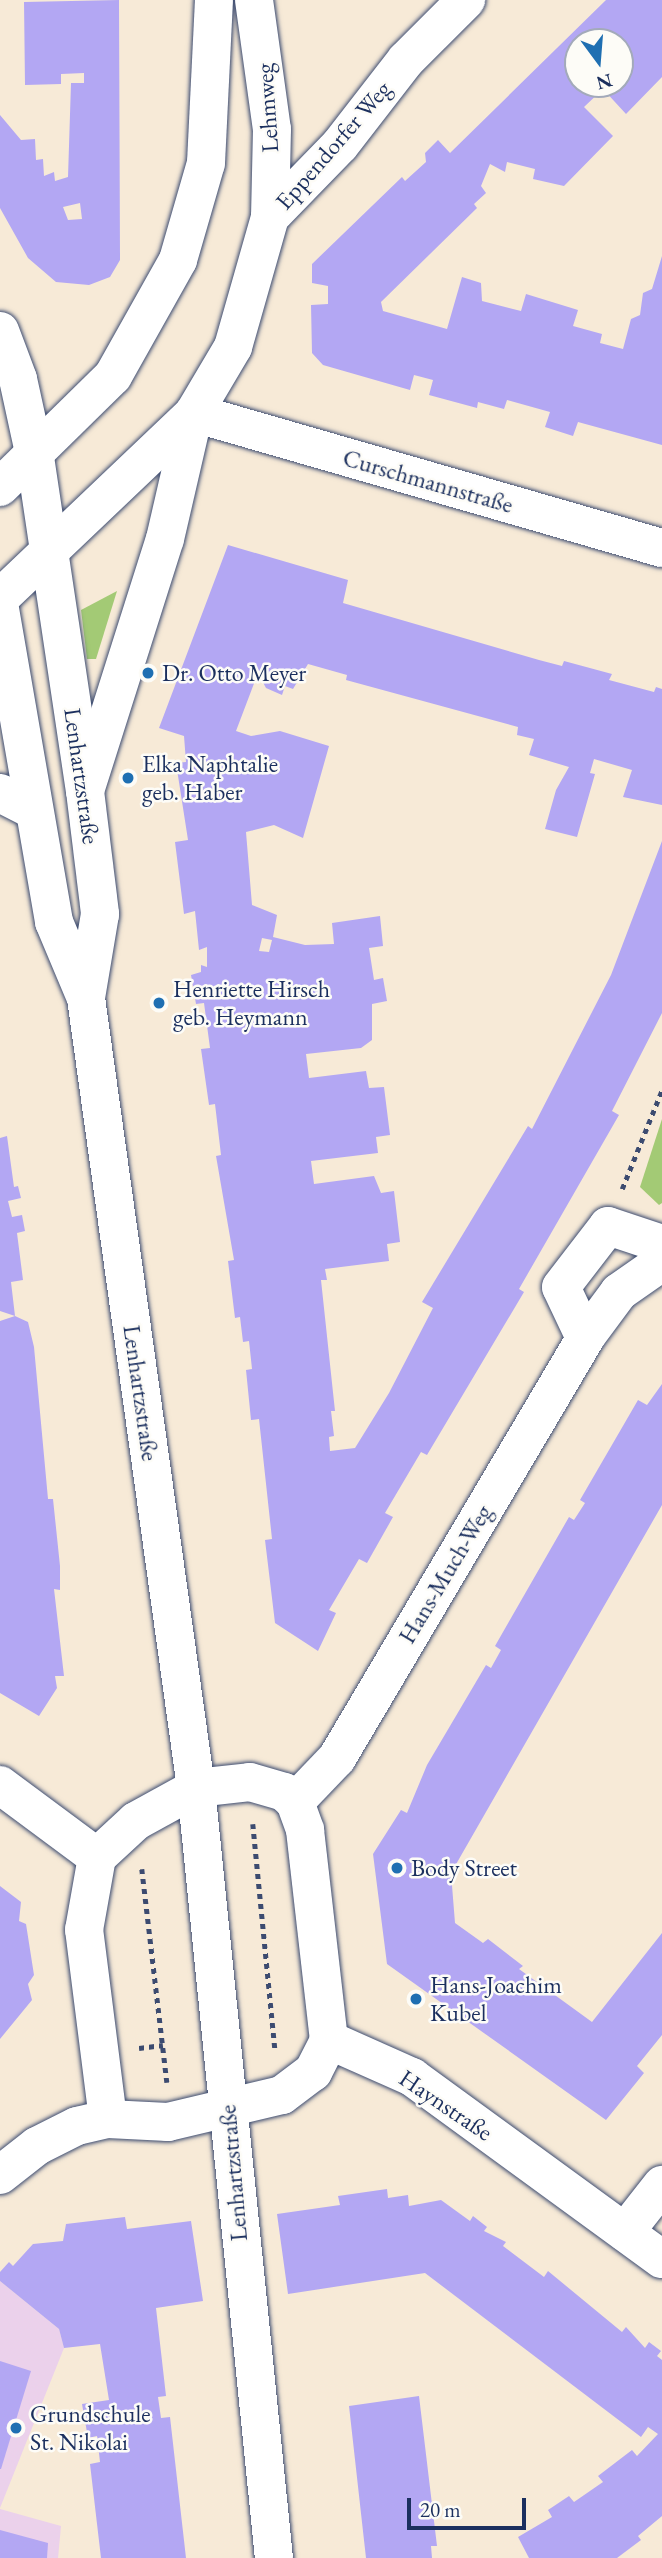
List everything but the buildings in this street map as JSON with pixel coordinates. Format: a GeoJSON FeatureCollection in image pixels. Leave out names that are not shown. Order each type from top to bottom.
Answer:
{"type":"FeatureCollection","features":[{"type":"Feature","properties":{"kind":"street"},"geometry":{"type":"LineString","coordinates":[[0,487],[35,457],[113,376],[178,260],[206,163],[214,0]]}},
{"type":"Feature","properties":{"kind":"street","name":"Lehmweg"},"geometry":{"type":"LineString","coordinates":[[254,0],[272,129],[270,217]]}},
{"type":"Feature","properties":{"kind":"street","name":"Eppendorfer Weg"},"geometry":{"type":"LineString","coordinates":[[0,598],[194,413],[233,347],[270,217],[340,145],[406,60],[466,0]]}},
{"type":"Feature","properties":{"kind":"street","name":"Lenhartzstraße"},"geometry":{"type":"LineString","coordinates":[[0,331],[18,379],[35,457],[85,790],[100,914],[86,998]]}},
{"type":"Feature","properties":{"kind":"street"},"geometry":{"type":"LineString","coordinates":[[85,790],[165,540],[194,413]]}},
{"type":"Feature","properties":{"kind":"street","name":"Curschmannstraße"},"geometry":{"type":"LineString","coordinates":[[194,413],[662,548]]}},
{"type":"Feature","properties":{"kind":"street","name":"Lenhartzstraße"},"geometry":{"type":"LineString","coordinates":[[0,609],[54,922],[86,998],[195,1788],[274,2558]]}},
{"type":"Feature","properties":{"kind":"street"},"geometry":{"type":"LineString","coordinates":[[0,793],[34,810]]}},
{"type":"Feature","properties":{"kind":"street"},"geometry":{"type":"LineString","coordinates":[[585,1338],[561,1287],[608,1226],[662,1244]]}},
{"type":"Feature","properties":{"kind":"street","name":"Hans-Much-Weg"},"geometry":{"type":"LineString","coordinates":[[295,1802],[337,1758],[585,1338],[619,1292],[662,1262]]}},
{"type":"Feature","properties":{"kind":"street"},"geometry":{"type":"LineString","coordinates":[[0,2175],[37,2146],[77,2126],[108,2119],[168,2122],[227,2110],[282,2095],[313,2072],[329,2040],[305,1830],[295,1802],[284,1792],[250,1782],[195,1788],[136,1821],[97,1857],[83,1930],[108,2119]]}},
{"type":"Feature","properties":{"kind":"street"},"geometry":{"type":"LineString","coordinates":[[0,1785],[97,1857]]}},
{"type":"Feature","properties":{"kind":"street","name":"Haynstraße"},"geometry":{"type":"LineString","coordinates":[[329,2040],[412,2077],[662,2259]]}},
{"type":"Feature","properties":{"kind":"street"},"geometry":{"type":"LineString","coordinates":[[625,2232],[662,2185]]}},
{"type":"Feature","properties":{"kind":"path"},"geometry":{"type":"LineString","coordinates":[[608,1226],[662,1090]]}},
{"type":"Feature","properties":{"kind":"path"},"geometry":{"type":"LineString","coordinates":[[250,1782],[282,2095]]}},
{"type":"Feature","properties":{"kind":"path"},"geometry":{"type":"LineString","coordinates":[[136,1821],[169,2095],[168,2122]]}},
{"type":"Feature","properties":{"kind":"shaded area","name":"Grundschule St. Nikolai"},"geometry":{"type":"Polygon","coordinates":[[[0,2281],[59,2329],[64,2348],[0,2508],[0,2281]]]}},
{"type":"Feature","properties":{"kind":"shaded area","name":"Grundschule St. Nikolai"},"geometry":{"type":"Polygon","coordinates":[[[0,2509],[61,2526],[58,2558],[0,2558],[0,2509]]]}},
{"type":"Feature","properties":{"kind":"green space"},"geometry":{"type":"Polygon","coordinates":[[[117,591],[96,659],[87,659],[81,610],[117,591]]]}},
{"type":"Feature","properties":{"kind":"green space"},"geometry":{"type":"Polygon","coordinates":[[[662,1119],[662,1203],[659,1205],[640,1187],[662,1119]]]}},
{"type":"Feature","properties":{"kind":"place","name":"Dr. Otto Meyer"},"geometry":{"type":"Point","coordinates":[148,673]}},
{"type":"Feature","properties":{"kind":"place","name":"Elka Naphtalie geb. Haber"},"geometry":{"type":"Point","coordinates":[128,778]}},
{"type":"Feature","properties":{"kind":"place","name":"Henriette Hirsch geb. Heymann"},"geometry":{"type":"Point","coordinates":[159,1003]}},
{"type":"Feature","properties":{"kind":"place","name":"Body Street"},"geometry":{"type":"Point","coordinates":[397,1868]}},
{"type":"Feature","properties":{"kind":"place","name":"Hans-Joachim Kubel"},"geometry":{"type":"Point","coordinates":[416,1999]}},
{"type":"Feature","properties":{"kind":"place","name":"Grundschule St. Nikolai"},"geometry":{"type":"Point","coordinates":[16,2428]}}]}
